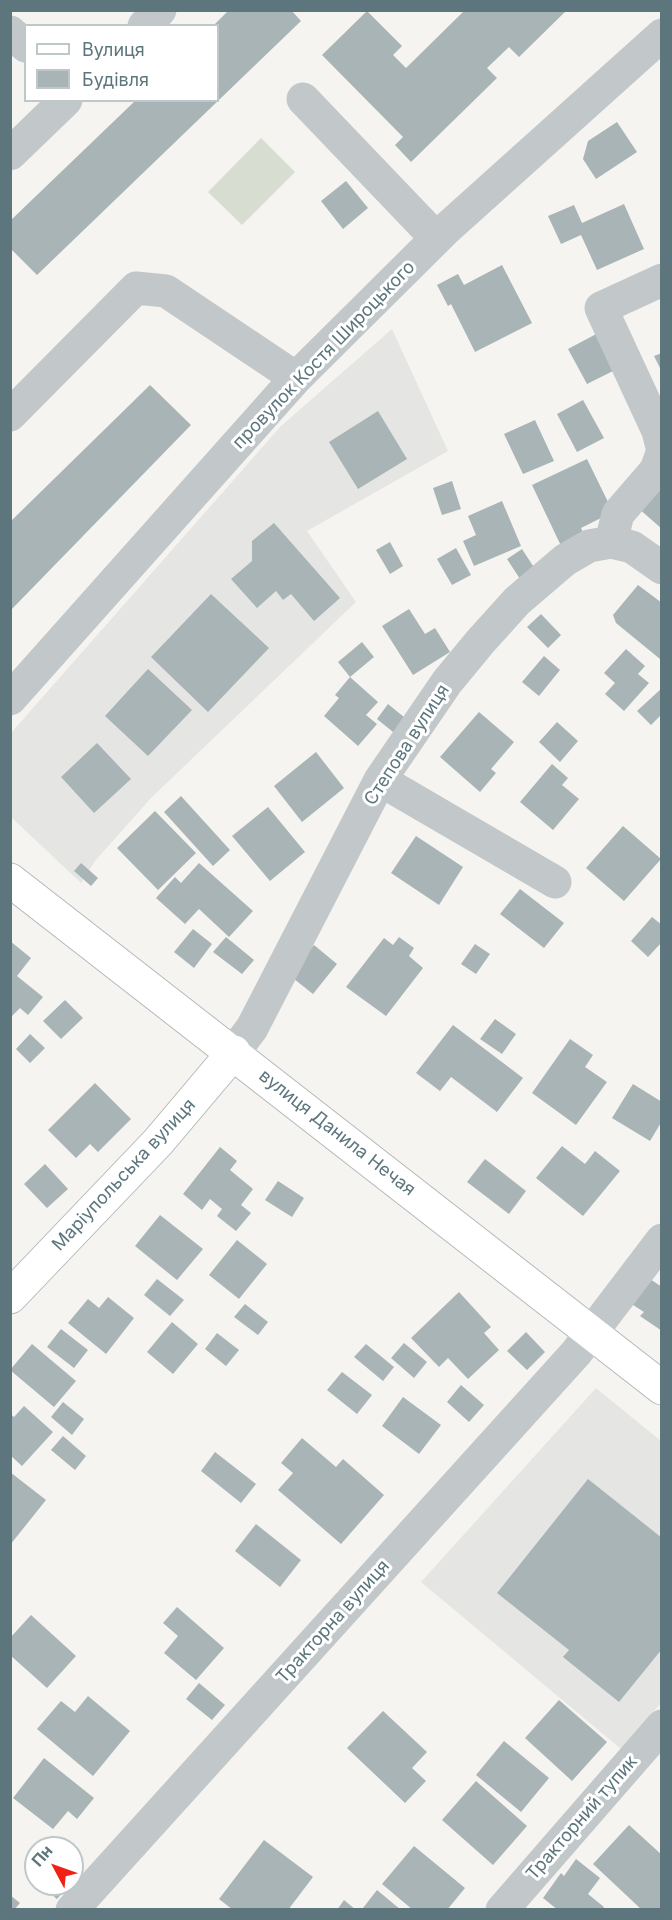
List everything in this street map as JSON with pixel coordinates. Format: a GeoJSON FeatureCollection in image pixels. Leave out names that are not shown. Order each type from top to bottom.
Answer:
{"type":"FeatureCollection","features":[{"type":"Feature","properties":{"kind":"main road","name":"вулиця Данила Нечая"},"geometry":{"type":"LineString","coordinates":[[10,880],[234,1052],[662,1388]]}},
{"type":"Feature","properties":{"kind":"main road","name":"Маріупольська вулиця"},"geometry":{"type":"LineString","coordinates":[[10,1296],[158,1142],[234,1052]]}},
{"type":"Feature","properties":{"kind":"street"},"geometry":{"type":"LineString","coordinates":[[146,24],[160,10]]}},
{"type":"Feature","properties":{"kind":"street"},"geometry":{"type":"LineString","coordinates":[[10,32],[24,44]]}},
{"type":"Feature","properties":{"kind":"street","name":"провулок Костя Широцького"},"geometry":{"type":"LineString","coordinates":[[10,699],[296,378],[436,238],[662,35]]}},
{"type":"Feature","properties":{"kind":"street"},"geometry":{"type":"LineString","coordinates":[[303,99],[436,238]]}},
{"type":"Feature","properties":{"kind":"street"},"geometry":{"type":"LineString","coordinates":[[10,154],[64,102]]}},
{"type":"Feature","properties":{"kind":"street"},"geometry":{"type":"LineString","coordinates":[[662,280],[602,308],[658,431],[662,447]]}},
{"type":"Feature","properties":{"kind":"street"},"geometry":{"type":"LineString","coordinates":[[10,415],[136,288],[166,291],[296,378]]}},
{"type":"Feature","properties":{"kind":"street"},"geometry":{"type":"LineString","coordinates":[[662,453],[656,470],[618,514],[611,542],[632,548],[662,568]]}},
{"type":"Feature","properties":{"kind":"street","name":"Степова вулиця"},"geometry":{"type":"LineString","coordinates":[[234,1052],[252,1028],[380,780],[447,682],[517,602],[565,560],[589,546],[611,542]]}},
{"type":"Feature","properties":{"kind":"street"},"geometry":{"type":"LineString","coordinates":[[380,780],[555,882]]}},
{"type":"Feature","properties":{"kind":"street","name":"Тракторна вулиця"},"geometry":{"type":"LineString","coordinates":[[72,1910],[592,1333],[662,1240]]}},
{"type":"Feature","properties":{"kind":"street","name":"Тракторний тупик"},"geometry":{"type":"LineString","coordinates":[[502,1910],[662,1726]]}},
{"type":"Feature","properties":{"kind":"shaded area"},"geometry":{"type":"Polygon","coordinates":[[[261,138],[295,172],[242,225],[208,192],[261,138]]]}},
{"type":"Feature","properties":{"kind":"shaded area"},"geometry":{"type":"Polygon","coordinates":[[[392,329],[448,451],[307,531],[356,602],[151,798],[95,861],[81,883],[11,817],[11,733],[281,426],[392,329]]]}},
{"type":"Feature","properties":{"kind":"shaded area"},"geometry":{"type":"Polygon","coordinates":[[[596,1388],[661,1441],[661,1703],[621,1749],[421,1582],[596,1388]]]}},
{"type":"Feature","properties":{"kind":"building"},"geometry":{"type":"Polygon","coordinates":[[[229,10],[291,10],[301,21],[219,100],[219,24],[215,24],[229,10]]]}},
{"type":"Feature","properties":{"kind":"building"},"geometry":{"type":"Polygon","coordinates":[[[465,10],[567,10],[519,57],[509,47],[487,68],[497,78],[411,162],[395,145],[403,137],[322,55],[367,11],[402,46],[393,55],[406,68],[465,10]]]}},
{"type":"Feature","properties":{"kind":"building"},"geometry":{"type":"Polygon","coordinates":[[[134,102],[217,102],[37,275],[10,248],[10,221],[134,102]]]}},
{"type":"Feature","properties":{"kind":"building"},"geometry":{"type":"Polygon","coordinates":[[[617,122],[637,152],[596,179],[583,159],[588,141],[617,122]]]}},
{"type":"Feature","properties":{"kind":"building"},"geometry":{"type":"Polygon","coordinates":[[[346,181],[368,208],[343,229],[321,201],[346,181]]]}},
{"type":"Feature","properties":{"kind":"building"},"geometry":{"type":"Polygon","coordinates":[[[624,204],[644,249],[597,270],[581,235],[561,244],[548,216],[574,205],[582,223],[624,204]]]}},
{"type":"Feature","properties":{"kind":"building"},"geometry":{"type":"Polygon","coordinates":[[[502,265],[532,323],[475,352],[451,304],[448,306],[437,285],[458,274],[464,285],[502,265]]]}},
{"type":"Feature","properties":{"kind":"building"},"geometry":{"type":"Polygon","coordinates":[[[600,332],[619,368],[587,384],[568,349],[600,332]]]}},
{"type":"Feature","properties":{"kind":"building"},"geometry":{"type":"Polygon","coordinates":[[[662,353],[662,372],[654,356],[662,353]]]}},
{"type":"Feature","properties":{"kind":"building"},"geometry":{"type":"Polygon","coordinates":[[[150,385],[191,425],[10,611],[10,522],[150,385]]]}},
{"type":"Feature","properties":{"kind":"building"},"geometry":{"type":"Polygon","coordinates":[[[583,400],[604,438],[577,452],[557,414],[583,400]]]}},
{"type":"Feature","properties":{"kind":"building"},"geometry":{"type":"Polygon","coordinates":[[[378,411],[407,459],[358,489],[329,442],[378,411]]]}},
{"type":"Feature","properties":{"kind":"building"},"geometry":{"type":"Polygon","coordinates":[[[535,420],[554,461],[523,474],[504,434],[535,420]]]}},
{"type":"Feature","properties":{"kind":"building"},"geometry":{"type":"Polygon","coordinates":[[[587,459],[608,502],[603,517],[581,528],[586,539],[563,550],[532,485],[587,459]]]}},
{"type":"Feature","properties":{"kind":"building"},"geometry":{"type":"Polygon","coordinates":[[[452,481],[461,509],[442,515],[433,488],[452,481]]]}},
{"type":"Feature","properties":{"kind":"building"},"geometry":{"type":"Polygon","coordinates":[[[656,486],[662,491],[662,529],[637,507],[656,486]]]}},
{"type":"Feature","properties":{"kind":"building"},"geometry":{"type":"Polygon","coordinates":[[[502,501],[521,546],[474,566],[463,541],[476,535],[468,516],[502,501]]]}},
{"type":"Feature","properties":{"kind":"building"},"geometry":{"type":"Polygon","coordinates":[[[274,523],[340,598],[314,621],[291,594],[283,600],[276,591],[257,608],[231,579],[252,561],[252,541],[274,523]]]}},
{"type":"Feature","properties":{"kind":"building"},"geometry":{"type":"Polygon","coordinates":[[[390,542],[403,566],[390,574],[376,550],[390,542]]]}},
{"type":"Feature","properties":{"kind":"building"},"geometry":{"type":"Polygon","coordinates":[[[456,548],[471,575],[452,585],[437,559],[456,548]]]}},
{"type":"Feature","properties":{"kind":"building"},"geometry":{"type":"Polygon","coordinates":[[[522,549],[537,572],[522,582],[507,559],[522,549]]]}},
{"type":"Feature","properties":{"kind":"building"},"geometry":{"type":"Polygon","coordinates":[[[638,585],[662,603],[660,659],[616,623],[613,615],[638,585]]]}},
{"type":"Feature","properties":{"kind":"building"},"geometry":{"type":"Polygon","coordinates":[[[211,594],[269,648],[208,712],[151,657],[211,594]]]}},
{"type":"Feature","properties":{"kind":"building"},"geometry":{"type":"Polygon","coordinates":[[[409,609],[425,634],[435,628],[450,652],[413,675],[382,626],[409,609]]]}},
{"type":"Feature","properties":{"kind":"building"},"geometry":{"type":"Polygon","coordinates":[[[541,614],[561,635],[548,648],[527,627],[541,614]]]}},
{"type":"Feature","properties":{"kind":"building"},"geometry":{"type":"Polygon","coordinates":[[[362,642],[374,657],[350,677],[338,662],[362,642]]]}},
{"type":"Feature","properties":{"kind":"building"},"geometry":{"type":"Polygon","coordinates":[[[626,649],[645,666],[638,674],[649,683],[624,711],[605,694],[615,683],[604,673],[626,649]]]}},
{"type":"Feature","properties":{"kind":"building"},"geometry":{"type":"Polygon","coordinates":[[[544,656],[560,670],[539,696],[522,682],[544,656]]]}},
{"type":"Feature","properties":{"kind":"building"},"geometry":{"type":"Polygon","coordinates":[[[148,669],[192,710],[148,756],[105,716],[148,669]]]}},
{"type":"Feature","properties":{"kind":"building"},"geometry":{"type":"Polygon","coordinates":[[[350,677],[378,702],[366,715],[377,724],[358,746],[324,716],[339,698],[335,695],[350,677]]]}},
{"type":"Feature","properties":{"kind":"building"},"geometry":{"type":"Polygon","coordinates":[[[662,688],[662,718],[660,716],[651,725],[637,711],[662,688]]]}},
{"type":"Feature","properties":{"kind":"building"},"geometry":{"type":"Polygon","coordinates":[[[388,704],[410,722],[398,736],[377,719],[388,704]]]}},
{"type":"Feature","properties":{"kind":"building"},"geometry":{"type":"Polygon","coordinates":[[[479,712],[514,742],[491,769],[496,773],[480,792],[440,757],[479,712]]]}},
{"type":"Feature","properties":{"kind":"building"},"geometry":{"type":"Polygon","coordinates":[[[557,722],[578,741],[560,762],[539,742],[557,722]]]}},
{"type":"Feature","properties":{"kind":"building"},"geometry":{"type":"Polygon","coordinates":[[[97,743],[131,779],[94,813],[61,777],[97,743]]]}},
{"type":"Feature","properties":{"kind":"building"},"geometry":{"type":"Polygon","coordinates":[[[316,752],[344,788],[302,822],[274,786],[316,752]]]}},
{"type":"Feature","properties":{"kind":"building"},"geometry":{"type":"Polygon","coordinates":[[[552,764],[568,778],[562,785],[579,799],[553,830],[520,802],[552,764]]]}},
{"type":"Feature","properties":{"kind":"building"},"geometry":{"type":"Polygon","coordinates":[[[181,796],[230,850],[213,866],[164,812],[181,796]]]}},
{"type":"Feature","properties":{"kind":"building"},"geometry":{"type":"Polygon","coordinates":[[[268,807],[305,852],[270,881],[232,836],[268,807]]]}},
{"type":"Feature","properties":{"kind":"building"},"geometry":{"type":"Polygon","coordinates":[[[155,811],[196,853],[158,890],[117,848],[155,811]]]}},
{"type":"Feature","properties":{"kind":"building"},"geometry":{"type":"Polygon","coordinates":[[[623,826],[661,859],[624,901],[586,868],[623,826]]]}},
{"type":"Feature","properties":{"kind":"building"},"geometry":{"type":"Polygon","coordinates":[[[416,836],[463,867],[439,905],[391,873],[416,836]]]}},
{"type":"Feature","properties":{"kind":"building"},"geometry":{"type":"Polygon","coordinates":[[[81,863],[98,878],[91,886],[74,871],[81,863]]]}},
{"type":"Feature","properties":{"kind":"building"},"geometry":{"type":"Polygon","coordinates":[[[199,863],[253,911],[229,937],[199,909],[185,924],[156,898],[175,877],[181,883],[199,863]]]}},
{"type":"Feature","properties":{"kind":"building"},"geometry":{"type":"Polygon","coordinates":[[[520,889],[564,923],[544,948],[500,914],[520,889]]]}},
{"type":"Feature","properties":{"kind":"building"},"geometry":{"type":"Polygon","coordinates":[[[652,917],[662,925],[662,942],[648,957],[631,941],[652,917]]]}},
{"type":"Feature","properties":{"kind":"building"},"geometry":{"type":"Polygon","coordinates":[[[193,929],[212,944],[194,968],[174,952],[193,929]]]}},
{"type":"Feature","properties":{"kind":"building"},"geometry":{"type":"Polygon","coordinates":[[[226,937],[254,960],[242,974],[213,952],[226,937]]]}},
{"type":"Feature","properties":{"kind":"building"},"geometry":{"type":"Polygon","coordinates":[[[399,937],[414,948],[409,956],[423,968],[386,1016],[346,987],[384,938],[393,945],[399,937]]]}},
{"type":"Feature","properties":{"kind":"building"},"geometry":{"type":"Polygon","coordinates":[[[10,941],[31,958],[17,976],[43,997],[28,1015],[20,1008],[10,1018],[10,941]]]}},
{"type":"Feature","properties":{"kind":"building"},"geometry":{"type":"Polygon","coordinates":[[[475,944],[490,954],[476,974],[461,964],[475,944]]]}},
{"type":"Feature","properties":{"kind":"building"},"geometry":{"type":"Polygon","coordinates":[[[314,945],[337,964],[313,994],[289,975],[314,945]]]}},
{"type":"Feature","properties":{"kind":"building"},"geometry":{"type":"Polygon","coordinates":[[[65,1000],[83,1018],[61,1039],[43,1021],[65,1000]]]}},
{"type":"Feature","properties":{"kind":"building"},"geometry":{"type":"Polygon","coordinates":[[[495,1019],[516,1034],[502,1054],[480,1039],[495,1019]]]}},
{"type":"Feature","properties":{"kind":"building"},"geometry":{"type":"Polygon","coordinates":[[[453,1025],[523,1078],[497,1112],[451,1077],[440,1091],[416,1073],[453,1025]]]}},
{"type":"Feature","properties":{"kind":"building"},"geometry":{"type":"Polygon","coordinates":[[[30,1034],[45,1048],[30,1063],[16,1049],[30,1034]]]}},
{"type":"Feature","properties":{"kind":"building"},"geometry":{"type":"Polygon","coordinates":[[[570,1039],[593,1055],[585,1067],[607,1082],[576,1125],[532,1093],[570,1039]]]}},
{"type":"Feature","properties":{"kind":"building"},"geometry":{"type":"Polygon","coordinates":[[[95,1083],[131,1119],[98,1152],[90,1144],[76,1158],[48,1130],[95,1083]]]}},
{"type":"Feature","properties":{"kind":"building"},"geometry":{"type":"Polygon","coordinates":[[[633,1084],[662,1102],[662,1121],[650,1141],[612,1118],[633,1084]]]}},
{"type":"Feature","properties":{"kind":"building"},"geometry":{"type":"Polygon","coordinates":[[[562,1146],[585,1164],[595,1151],[620,1171],[583,1216],[536,1178],[562,1146]]]}},
{"type":"Feature","properties":{"kind":"building"},"geometry":{"type":"Polygon","coordinates":[[[220,1147],[237,1161],[230,1170],[253,1189],[241,1205],[251,1213],[236,1231],[217,1216],[222,1209],[210,1199],[202,1210],[183,1194],[220,1147]]]}},
{"type":"Feature","properties":{"kind":"building"},"geometry":{"type":"Polygon","coordinates":[[[485,1159],[526,1191],[509,1214],[467,1182],[485,1159]]]}},
{"type":"Feature","properties":{"kind":"building"},"geometry":{"type":"Polygon","coordinates":[[[45,1164],[68,1189],[47,1208],[24,1184],[45,1164]]]}},
{"type":"Feature","properties":{"kind":"building"},"geometry":{"type":"Polygon","coordinates":[[[278,1181],[304,1198],[292,1217],[265,1200],[278,1181]]]}},
{"type":"Feature","properties":{"kind":"building"},"geometry":{"type":"Polygon","coordinates":[[[160,1215],[203,1249],[177,1280],[135,1246],[160,1215]]]}},
{"type":"Feature","properties":{"kind":"building"},"geometry":{"type":"Polygon","coordinates":[[[237,1240],[267,1264],[239,1299],[209,1275],[237,1240]]]}},
{"type":"Feature","properties":{"kind":"building"},"geometry":{"type":"Polygon","coordinates":[[[647,1277],[662,1287],[662,1331],[640,1316],[644,1312],[630,1303],[647,1277]]]}},
{"type":"Feature","properties":{"kind":"building"},"geometry":{"type":"Polygon","coordinates":[[[157,1279],[184,1300],[170,1316],[144,1295],[157,1279]]]}},
{"type":"Feature","properties":{"kind":"building"},"geometry":{"type":"Polygon","coordinates":[[[459,1292],[491,1327],[484,1333],[499,1350],[468,1379],[448,1358],[439,1367],[411,1338],[459,1292]]]}},
{"type":"Feature","properties":{"kind":"building"},"geometry":{"type":"Polygon","coordinates":[[[108,1297],[134,1318],[106,1354],[68,1323],[88,1299],[99,1308],[108,1297]]]}},
{"type":"Feature","properties":{"kind":"building"},"geometry":{"type":"Polygon","coordinates":[[[245,1304],[268,1322],[258,1335],[234,1317],[245,1304]]]}},
{"type":"Feature","properties":{"kind":"building"},"geometry":{"type":"Polygon","coordinates":[[[172,1322],[198,1344],[173,1374],[147,1352],[172,1322]]]}},
{"type":"Feature","properties":{"kind":"building"},"geometry":{"type":"Polygon","coordinates":[[[61,1329],[88,1350],[74,1368],[47,1347],[61,1329]]]}},
{"type":"Feature","properties":{"kind":"building"},"geometry":{"type":"Polygon","coordinates":[[[526,1332],[545,1352],[527,1370],[507,1351],[526,1332]]]}},
{"type":"Feature","properties":{"kind":"building"},"geometry":{"type":"Polygon","coordinates":[[[217,1333],[239,1350],[226,1366],[205,1349],[217,1333]]]}},
{"type":"Feature","properties":{"kind":"building"},"geometry":{"type":"Polygon","coordinates":[[[404,1343],[427,1362],[414,1378],[391,1358],[404,1343]]]}},
{"type":"Feature","properties":{"kind":"building"},"geometry":{"type":"Polygon","coordinates":[[[32,1344],[76,1381],[54,1407],[10,1370],[32,1344]]]}},
{"type":"Feature","properties":{"kind":"building"},"geometry":{"type":"Polygon","coordinates":[[[366,1344],[394,1367],[383,1381],[354,1357],[366,1344]]]}},
{"type":"Feature","properties":{"kind":"building"},"geometry":{"type":"Polygon","coordinates":[[[342,1372],[372,1395],[357,1414],[327,1390],[342,1372]]]}},
{"type":"Feature","properties":{"kind":"building"},"geometry":{"type":"Polygon","coordinates":[[[461,1385],[484,1405],[469,1422],[447,1402],[461,1385]]]}},
{"type":"Feature","properties":{"kind":"building"},"geometry":{"type":"Polygon","coordinates":[[[403,1397],[441,1425],[419,1454],[382,1426],[403,1397]]]}},
{"type":"Feature","properties":{"kind":"building"},"geometry":{"type":"Polygon","coordinates":[[[63,1402],[84,1419],[72,1435],[51,1417],[63,1402]]]}},
{"type":"Feature","properties":{"kind":"building"},"geometry":{"type":"Polygon","coordinates":[[[24,1406],[53,1432],[22,1466],[10,1455],[10,1414],[14,1417],[24,1406]]]}},
{"type":"Feature","properties":{"kind":"building"},"geometry":{"type":"Polygon","coordinates":[[[63,1436],[86,1456],[75,1470],[51,1450],[63,1436]]]}},
{"type":"Feature","properties":{"kind":"building"},"geometry":{"type":"Polygon","coordinates":[[[302,1438],[336,1467],[343,1459],[384,1495],[341,1544],[278,1490],[293,1473],[281,1463],[302,1438]]]}},
{"type":"Feature","properties":{"kind":"building"},"geometry":{"type":"Polygon","coordinates":[[[215,1452],[256,1484],[241,1503],[201,1471],[215,1452]]]}},
{"type":"Feature","properties":{"kind":"building"},"geometry":{"type":"Polygon","coordinates":[[[10,1472],[46,1500],[10,1545],[10,1472]]]}},
{"type":"Feature","properties":{"kind":"building"},"geometry":{"type":"Polygon","coordinates":[[[588,1479],[662,1538],[662,1649],[619,1702],[563,1657],[569,1650],[497,1593],[588,1479]]]}},
{"type":"Feature","properties":{"kind":"building"},"geometry":{"type":"Polygon","coordinates":[[[256,1524],[301,1560],[280,1587],[235,1551],[256,1524]]]}},
{"type":"Feature","properties":{"kind":"building"},"geometry":{"type":"Polygon","coordinates":[[[177,1607],[224,1648],[196,1680],[164,1653],[178,1636],[163,1623],[177,1607]]]}},
{"type":"Feature","properties":{"kind":"building"},"geometry":{"type":"Polygon","coordinates":[[[31,1615],[76,1656],[47,1688],[10,1655],[10,1638],[31,1615]]]}},
{"type":"Feature","properties":{"kind":"building"},"geometry":{"type":"Polygon","coordinates":[[[199,1683],[225,1705],[212,1720],[186,1699],[199,1683]]]}},
{"type":"Feature","properties":{"kind":"building"},"geometry":{"type":"Polygon","coordinates":[[[88,1696],[130,1731],[93,1776],[37,1729],[61,1701],[75,1712],[88,1696]]]}},
{"type":"Feature","properties":{"kind":"building"},"geometry":{"type":"Polygon","coordinates":[[[559,1700],[607,1742],[572,1781],[525,1738],[559,1700]]]}},
{"type":"Feature","properties":{"kind":"building"},"geometry":{"type":"Polygon","coordinates":[[[383,1711],[427,1752],[412,1768],[426,1781],[405,1803],[347,1748],[383,1711]]]}},
{"type":"Feature","properties":{"kind":"building"},"geometry":{"type":"Polygon","coordinates":[[[504,1741],[549,1778],[521,1812],[476,1775],[504,1741]]]}},
{"type":"Feature","properties":{"kind":"building"},"geometry":{"type":"Polygon","coordinates":[[[44,1758],[94,1798],[77,1819],[68,1811],[53,1829],[13,1798],[44,1758]]]}},
{"type":"Feature","properties":{"kind":"building"},"geometry":{"type":"Polygon","coordinates":[[[476,1781],[527,1826],[493,1865],[442,1820],[476,1781]]]}},
{"type":"Feature","properties":{"kind":"building"},"geometry":{"type":"Polygon","coordinates":[[[629,1825],[662,1855],[662,1910],[642,1910],[593,1864],[629,1825]]]}},
{"type":"Feature","properties":{"kind":"building"},"geometry":{"type":"Polygon","coordinates":[[[264,1840],[313,1877],[288,1910],[233,1910],[219,1899],[264,1840]]]}},
{"type":"Feature","properties":{"kind":"building"},"geometry":{"type":"Polygon","coordinates":[[[414,1846],[465,1888],[447,1910],[413,1910],[382,1884],[414,1846]]]}},
{"type":"Feature","properties":{"kind":"building"},"geometry":{"type":"Polygon","coordinates":[[[576,1859],[600,1878],[588,1894],[604,1907],[602,1910],[558,1910],[543,1898],[561,1873],[564,1876],[576,1859]]]}},
{"type":"Feature","properties":{"kind":"building"},"geometry":{"type":"Polygon","coordinates":[[[377,1890],[401,1910],[365,1910],[363,1908],[377,1890]]]}},
{"type":"Feature","properties":{"kind":"building"},"geometry":{"type":"Polygon","coordinates":[[[10,1895],[20,1903],[14,1910],[10,1910],[10,1895]]]}},
{"type":"Feature","properties":{"kind":"building"},"geometry":{"type":"Polygon","coordinates":[[[344,1900],[356,1910],[337,1910],[344,1900]]]}}]}
